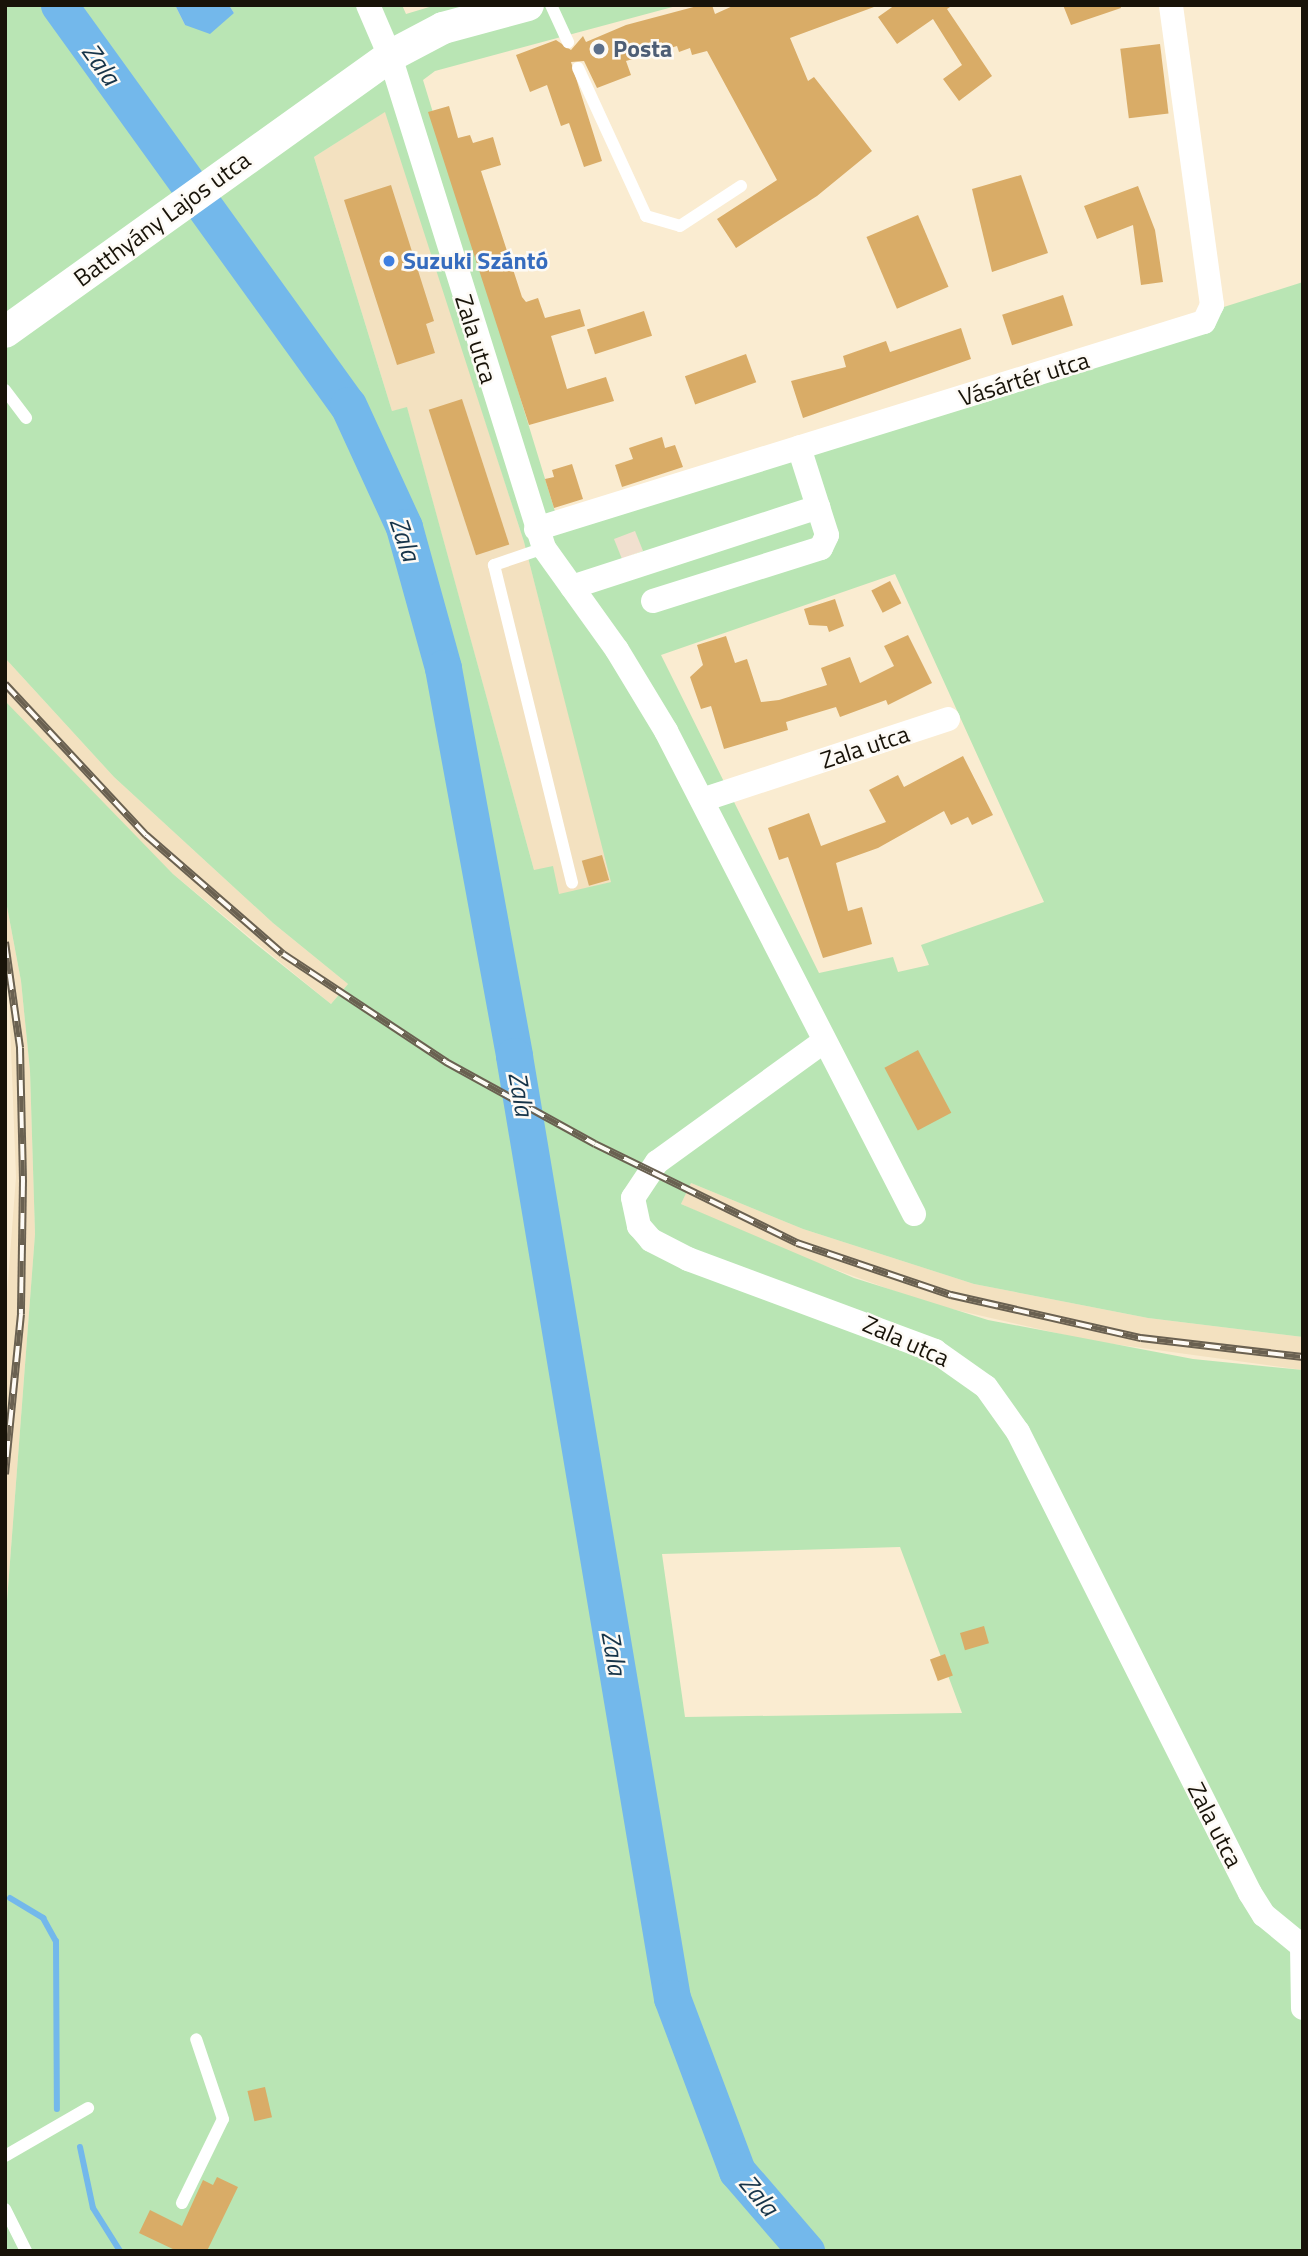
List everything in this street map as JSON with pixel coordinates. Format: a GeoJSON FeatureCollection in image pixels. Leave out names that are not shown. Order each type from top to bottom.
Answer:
{"type":"FeatureCollection","features":[{"type":"Feature","properties":{"kind":"street","name":"Zala utca"},"geometry":{"type":"LineString","coordinates":[[368,5],[390,56],[540,539],[623,659],[702,800],[823,1042],[914,1214]]}},
{"type":"Feature","properties":{"kind":"street","name":"Batthyány Lajos utca"},"geometry":{"type":"LineString","coordinates":[[8,329],[390,56],[443,28],[528,5]]}},
{"type":"Feature","properties":{"kind":"street","name":"Vásártér utca"},"geometry":{"type":"LineString","coordinates":[[540,539],[799,447],[1184,332],[1208,318],[1212,305],[1171,5]]}},
{"type":"Feature","properties":{"kind":"street"},"geometry":{"type":"LineString","coordinates":[[645,563],[660,600],[821,548],[827,535],[799,447]]}},
{"type":"Feature","properties":{"kind":"street"},"geometry":{"type":"LineString","coordinates":[[572,586],[818,508]]}},
{"type":"Feature","properties":{"kind":"street","name":"Zala utca"},"geometry":{"type":"LineString","coordinates":[[702,800],[948,719]]}},
{"type":"Feature","properties":{"kind":"street","name":"Zala utca"},"geometry":{"type":"LineString","coordinates":[[823,1042],[657,1162],[634,1198],[639,1226],[651,1240],[688,1259],[935,1351],[986,1387],[1018,1432],[1250,1893],[1265,1915],[1302,1947],[1303,2008]]}},
{"type":"Feature","properties":{"kind":"lane"},"geometry":{"type":"LineString","coordinates":[[551,5],[568,42]]}},
{"type":"Feature","properties":{"kind":"lane"},"geometry":{"type":"LineString","coordinates":[[578,68],[646,216],[680,226],[741,186]]}},
{"type":"Feature","properties":{"kind":"lane"},"geometry":{"type":"LineString","coordinates":[[5,390],[26,418]]}},
{"type":"Feature","properties":{"kind":"lane"},"geometry":{"type":"LineString","coordinates":[[540,539],[494,565],[572,883]]}},
{"type":"Feature","properties":{"kind":"lane"},"geometry":{"type":"LineString","coordinates":[[182,2203],[223,2119],[196,2039]]}},
{"type":"Feature","properties":{"kind":"lane"},"geometry":{"type":"LineString","coordinates":[[5,2156],[88,2108]]}},
{"type":"Feature","properties":{"kind":"lane"},"geometry":{"type":"LineString","coordinates":[[5,2209],[26,2251]]}},
{"type":"Feature","properties":{"kind":"shaded area"},"geometry":{"type":"Polygon","coordinates":[[[386,111],[524,542],[612,882],[559,895],[534,870],[407,408],[392,411],[314,157],[386,111]]]}},
{"type":"Feature","properties":{"kind":"shaded area"},"geometry":{"type":"Polygon","coordinates":[[[635,530],[643,551],[621,559],[614,538],[635,530]]]}},
{"type":"Feature","properties":{"kind":"shaded area"},"geometry":{"type":"Polygon","coordinates":[[[5,658],[114,777],[273,923],[348,984],[331,1004],[173,874],[24,723],[5,701],[5,658]]]}},
{"type":"Feature","properties":{"kind":"shaded area"},"geometry":{"type":"Polygon","coordinates":[[[5,896],[21,981],[30,1071],[35,1234],[5,1627],[5,1319],[16,1177],[5,896]]]}},
{"type":"Feature","properties":{"kind":"shaded area"},"geometry":{"type":"Polygon","coordinates":[[[691,1183],[803,1229],[974,1284],[1148,1318],[1303,1337],[1303,1370],[1091,1341],[930,1304],[779,1249],[681,1204],[691,1183]]]}},
{"type":"Feature","properties":{"kind":"green space"},"geometry":{"type":"Polygon","coordinates":[[[5,5],[175,5],[185,25],[234,13],[229,5],[402,5],[406,14],[436,5],[680,5],[435,71],[423,80],[557,518],[1303,282],[1303,1337],[1148,1318],[974,1284],[803,1229],[691,1183],[681,1204],[854,1278],[988,1320],[1193,1359],[1303,1370],[1303,2251],[5,2251],[5,1627],[35,1234],[30,1071],[21,981],[5,896],[5,701],[173,874],[256,944],[331,1004],[348,984],[273,923],[114,777],[5,658],[5,5]],[[385,112],[314,157],[392,411],[407,407],[534,870],[553,866],[559,894],[611,882],[524,542],[385,112]],[[635,531],[614,539],[622,559],[643,551],[635,531]],[[895,574],[661,655],[819,973],[893,957],[898,972],[929,965],[921,945],[1044,902],[895,574]],[[900,1547],[662,1554],[685,1717],[962,1713],[900,1547]]]}},
{"type":"Feature","properties":{"kind":"water"},"geometry":{"type":"Polygon","coordinates":[[[175,5],[229,5],[234,13],[210,34],[185,25],[175,5]]]}},
{"type":"Feature","properties":{"kind":"building"},"geometry":{"type":"Polygon","coordinates":[[[701,5],[712,5],[715,14],[735,5],[874,7],[790,38],[808,81],[814,77],[872,151],[817,196],[736,248],[717,219],[777,180],[707,51],[692,55],[690,48],[679,52],[677,46],[626,61],[631,75],[597,88],[584,61],[571,62],[602,161],[584,167],[569,123],[561,126],[547,85],[530,92],[516,55],[556,40],[571,50],[583,36],[586,42],[626,25],[701,5]]]}},
{"type":"Feature","properties":{"kind":"building"},"geometry":{"type":"Polygon","coordinates":[[[895,5],[953,5],[947,9],[992,76],[959,101],[943,79],[962,65],[933,19],[897,44],[878,17],[895,5]]]}},
{"type":"Feature","properties":{"kind":"building"},"geometry":{"type":"Polygon","coordinates":[[[1063,5],[1120,5],[1121,8],[1071,25],[1063,5]]]}},
{"type":"Feature","properties":{"kind":"building"},"geometry":{"type":"Polygon","coordinates":[[[1160,44],[1169,113],[1129,118],[1120,49],[1160,44]]]}},
{"type":"Feature","properties":{"kind":"building"},"geometry":{"type":"Polygon","coordinates":[[[449,106],[458,138],[470,135],[473,143],[493,137],[501,165],[481,171],[522,297],[526,302],[538,298],[545,318],[580,309],[585,326],[551,336],[567,389],[606,377],[614,401],[529,425],[428,112],[449,106]]]}},
{"type":"Feature","properties":{"kind":"building"},"geometry":{"type":"Polygon","coordinates":[[[1021,175],[1048,253],[992,272],[972,189],[1021,175]]]}},
{"type":"Feature","properties":{"kind":"building","name":"Suzuki Szántó"},"geometry":{"type":"Polygon","coordinates":[[[391,185],[434,321],[426,324],[435,353],[397,365],[344,200],[391,185]]]}},
{"type":"Feature","properties":{"kind":"building"},"geometry":{"type":"Polygon","coordinates":[[[1138,186],[1155,230],[1163,282],[1141,285],[1133,225],[1097,239],[1084,206],[1138,186]]]}},
{"type":"Feature","properties":{"kind":"building"},"geometry":{"type":"Polygon","coordinates":[[[918,215],[948,287],[897,309],[866,237],[918,215]]]}},
{"type":"Feature","properties":{"kind":"building"},"geometry":{"type":"Polygon","coordinates":[[[1063,295],[1073,325],[1012,345],[1002,315],[1063,295]]]}},
{"type":"Feature","properties":{"kind":"building"},"geometry":{"type":"Polygon","coordinates":[[[644,311],[652,336],[595,354],[587,330],[644,311]]]}},
{"type":"Feature","properties":{"kind":"building"},"geometry":{"type":"Polygon","coordinates":[[[961,328],[971,359],[803,418],[791,381],[846,367],[843,356],[886,341],[890,352],[961,328]]]}},
{"type":"Feature","properties":{"kind":"building"},"geometry":{"type":"Polygon","coordinates":[[[746,354],[756,382],[695,404],[685,376],[746,354]]]}},
{"type":"Feature","properties":{"kind":"building"},"geometry":{"type":"Polygon","coordinates":[[[462,399],[509,545],[476,555],[429,410],[462,399]]]}},
{"type":"Feature","properties":{"kind":"building"},"geometry":{"type":"Polygon","coordinates":[[[662,437],[665,448],[675,445],[683,467],[622,487],[615,465],[633,459],[629,448],[662,437]]]}},
{"type":"Feature","properties":{"kind":"building"},"geometry":{"type":"Polygon","coordinates":[[[572,464],[583,499],[554,508],[545,479],[554,477],[552,470],[572,464]]]}},
{"type":"Feature","properties":{"kind":"building"},"geometry":{"type":"Polygon","coordinates":[[[890,581],[901,603],[883,613],[871,591],[890,581]]]}},
{"type":"Feature","properties":{"kind":"building"},"geometry":{"type":"Polygon","coordinates":[[[835,599],[844,626],[829,632],[827,626],[809,625],[804,609],[835,599]]]}},
{"type":"Feature","properties":{"kind":"building"},"geometry":{"type":"Polygon","coordinates":[[[908,635],[932,683],[888,705],[886,700],[840,717],[836,707],[786,722],[788,730],[724,749],[711,706],[701,709],[690,677],[703,665],[697,645],[726,636],[735,663],[747,659],[761,702],[779,700],[827,685],[821,668],[850,657],[860,683],[894,666],[884,646],[908,635]]]}},
{"type":"Feature","properties":{"kind":"building"},"geometry":{"type":"Polygon","coordinates":[[[963,756],[993,815],[972,825],[968,817],[951,825],[944,811],[878,848],[836,863],[848,911],[862,907],[872,944],[823,958],[788,857],[779,860],[768,828],[809,813],[821,846],[886,822],[869,790],[898,775],[904,787],[963,756]]]}},
{"type":"Feature","properties":{"kind":"building"},"geometry":{"type":"Polygon","coordinates":[[[602,855],[609,880],[589,886],[582,861],[602,855]]]}},
{"type":"Feature","properties":{"kind":"building"},"geometry":{"type":"Polygon","coordinates":[[[918,1050],[951,1113],[918,1131],[884,1068],[918,1050]]]}},
{"type":"Feature","properties":{"kind":"building"},"geometry":{"type":"Polygon","coordinates":[[[984,1626],[989,1643],[965,1650],[960,1633],[984,1626]]]}},
{"type":"Feature","properties":{"kind":"building"},"geometry":{"type":"Polygon","coordinates":[[[945,1654],[953,1676],[938,1681],[930,1659],[945,1654]]]}},
{"type":"Feature","properties":{"kind":"building"},"geometry":{"type":"Polygon","coordinates":[[[265,2087],[272,2117],[254,2121],[247,2091],[265,2087]]]}},
{"type":"Feature","properties":{"kind":"building"},"geometry":{"type":"Polygon","coordinates":[[[217,2177],[238,2187],[207,2251],[177,2251],[139,2233],[150,2210],[182,2226],[203,2180],[213,2185],[217,2177]]]}},
{"type":"Feature","properties":{"kind":"waterway","name":"Zala"},"geometry":{"type":"LineString","coordinates":[[59,5],[348,405],[404,527],[443,668],[514,1056],[672,1998],[737,2171],[806,2251]]}},
{"type":"Feature","properties":{"kind":"waterway"},"geometry":{"type":"LineString","coordinates":[[10,1898],[43,1918],[56,1941],[57,2109]]}},
{"type":"Feature","properties":{"kind":"waterway"},"geometry":{"type":"LineString","coordinates":[[80,2147],[93,2208],[120,2251]]}},
{"type":"Feature","properties":{"kind":"railway"},"geometry":{"type":"LineString","coordinates":[[5,684],[146,835],[283,954],[446,1062],[595,1144],[797,1243],[951,1295],[1141,1338],[1303,1357]]}},
{"type":"Feature","properties":{"kind":"railway"},"geometry":{"type":"LineString","coordinates":[[5,942],[20,1048],[23,1181],[21,1314],[5,1474]]}},
{"type":"Feature","properties":{"kind":"place","name":"Posta"},"geometry":{"type":"Point","coordinates":[599,49]}},
{"type":"Feature","properties":{"kind":"place","name":"Suzuki Szántó"},"geometry":{"type":"Point","coordinates":[389,261]}}]}
